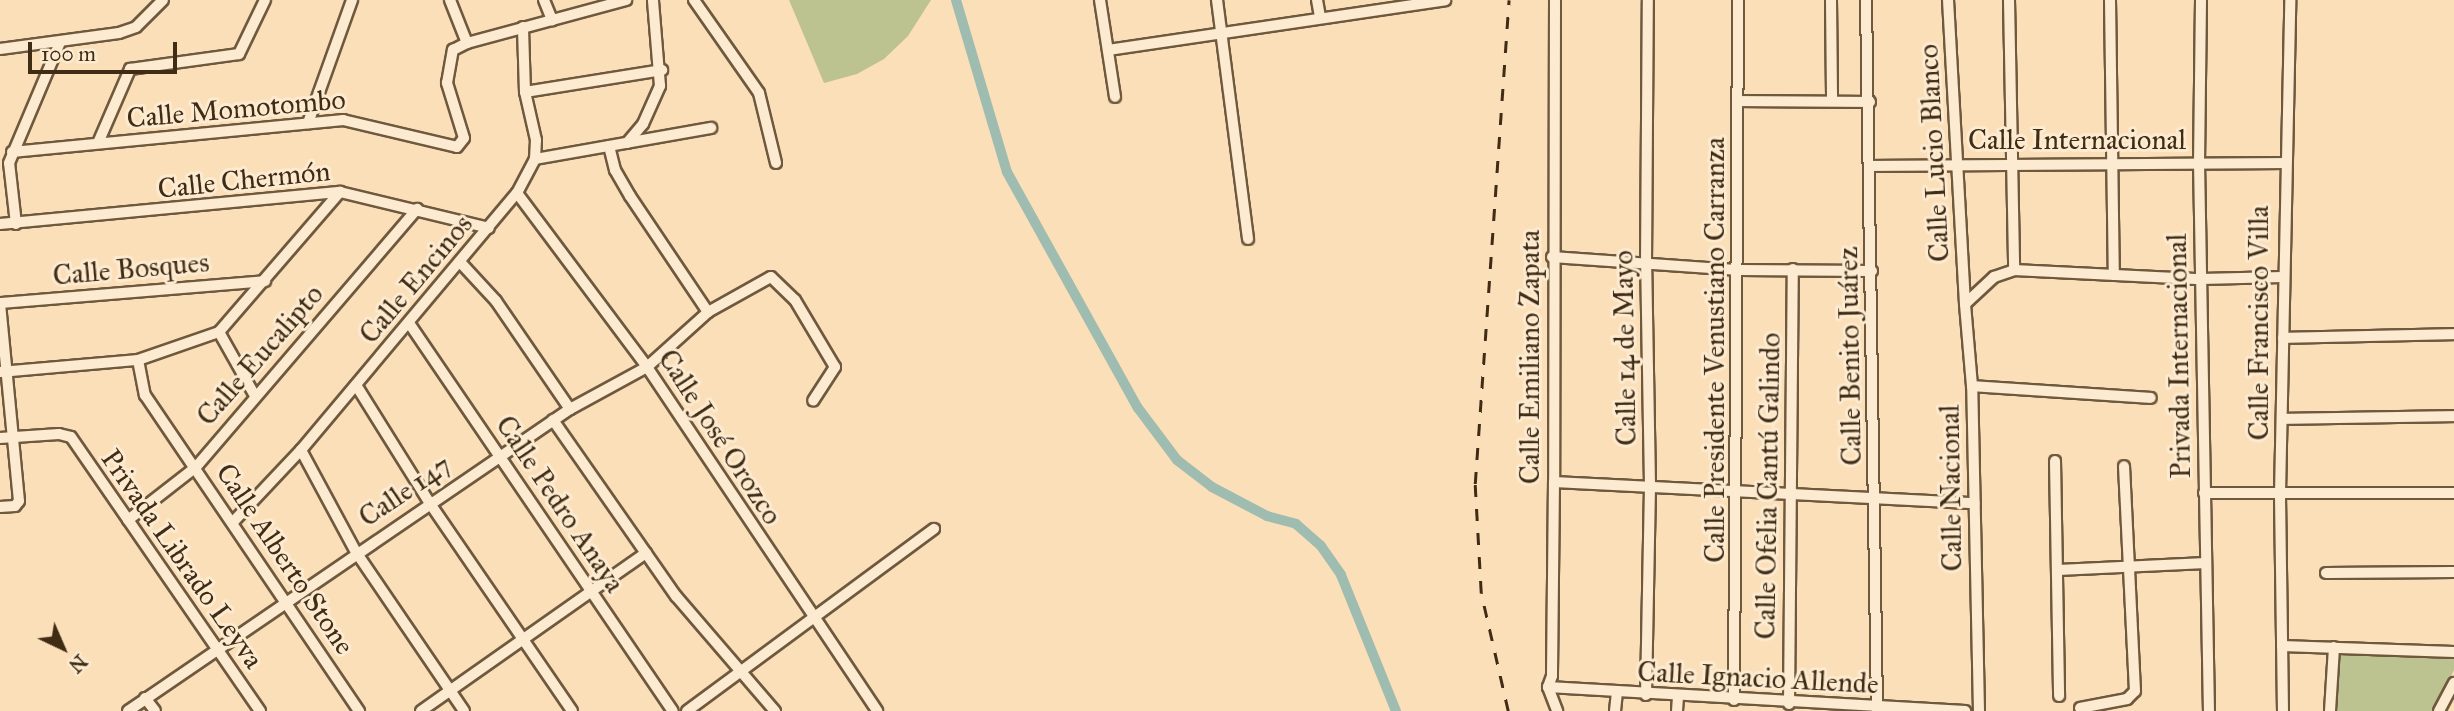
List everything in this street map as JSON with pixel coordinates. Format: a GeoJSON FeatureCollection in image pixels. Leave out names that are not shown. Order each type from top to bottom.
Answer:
{"type":"FeatureCollection","features":[{"type":"Feature","properties":{"kind":"street"},"geometry":{"type":"LineString","coordinates":[[0,49],[119,33],[135,26],[163,0]]}},
{"type":"Feature","properties":{"kind":"street"},"geometry":{"type":"LineString","coordinates":[[98,144],[130,69],[239,54],[265,0]]}},
{"type":"Feature","properties":{"kind":"street"},"geometry":{"type":"LineString","coordinates":[[308,123],[352,0]]}},
{"type":"Feature","properties":{"kind":"street"},"geometry":{"type":"LineString","coordinates":[[450,0],[467,43],[626,0]]}},
{"type":"Feature","properties":{"kind":"street"},"geometry":{"type":"LineString","coordinates":[[544,0],[552,20]]}},
{"type":"Feature","properties":{"kind":"street"},"geometry":{"type":"LineString","coordinates":[[626,143],[654,104],[662,69],[653,0]]}},
{"type":"Feature","properties":{"kind":"street"},"geometry":{"type":"LineString","coordinates":[[694,0],[759,93],[776,163]]}},
{"type":"Feature","properties":{"kind":"street"},"geometry":{"type":"LineString","coordinates":[[1100,0],[1115,97]]}},
{"type":"Feature","properties":{"kind":"street"},"geometry":{"type":"LineString","coordinates":[[1217,0],[1248,239]]}},
{"type":"Feature","properties":{"kind":"street"},"geometry":{"type":"LineString","coordinates":[[1317,0],[1320,17]]}},
{"type":"Feature","properties":{"kind":"street"},"geometry":{"type":"LineString","coordinates":[[1108,50],[1445,0]]}},
{"type":"Feature","properties":{"kind":"street","name":"Calle Emiliano Zapata"},"geometry":{"type":"LineString","coordinates":[[1555,0],[1552,257],[1554,482],[1552,676],[1548,687],[1556,711]]}},
{"type":"Feature","properties":{"kind":"street","name":"Calle 14 de Mayo"},"geometry":{"type":"LineString","coordinates":[[1646,695],[1650,485],[1646,263],[1648,0]]}},
{"type":"Feature","properties":{"kind":"street","name":"Calle Presidente Venustiano Carranza"},"geometry":{"type":"LineString","coordinates":[[1738,0],[1738,704]]}},
{"type":"Feature","properties":{"kind":"street"},"geometry":{"type":"LineString","coordinates":[[1831,0],[1832,99]]}},
{"type":"Feature","properties":{"kind":"street","name":"Calle Benito Juárez"},"geometry":{"type":"LineString","coordinates":[[1866,0],[1871,166],[1877,709]]}},
{"type":"Feature","properties":{"kind":"street","name":"Calle Lucio Blanco"},"geometry":{"type":"LineString","coordinates":[[1948,0],[1965,304]]}},
{"type":"Feature","properties":{"kind":"street"},"geometry":{"type":"LineString","coordinates":[[2009,0],[2014,270]]}},
{"type":"Feature","properties":{"kind":"street"},"geometry":{"type":"LineString","coordinates":[[2110,0],[2114,275]]}},
{"type":"Feature","properties":{"kind":"street","name":"Privada Internacional"},"geometry":{"type":"LineString","coordinates":[[2201,0],[2199,162],[2209,711]]}},
{"type":"Feature","properties":{"kind":"street","name":"Calle Francisco Villa"},"geometry":{"type":"LineString","coordinates":[[2283,711],[2280,494],[2283,163],[2290,0]]}},
{"type":"Feature","properties":{"kind":"street","name":"Calle Encinos"},"geometry":{"type":"LineString","coordinates":[[234,521],[301,450],[517,193],[535,159],[535,124],[524,92],[523,27]]}},
{"type":"Feature","properties":{"kind":"street"},"geometry":{"type":"LineString","coordinates":[[16,224],[10,176],[12,152],[61,42]]}},
{"type":"Feature","properties":{"kind":"street","name":"Calle Momotombo"},"geometry":{"type":"LineString","coordinates":[[12,152],[308,123],[361,121],[450,146],[461,144],[462,131],[450,104],[447,83],[453,50],[467,43]]}},
{"type":"Feature","properties":{"kind":"street"},"geometry":{"type":"LineString","coordinates":[[524,92],[662,69]]}},
{"type":"Feature","properties":{"kind":"street"},"geometry":{"type":"LineString","coordinates":[[1739,101],[1832,99],[1870,102]]}},
{"type":"Feature","properties":{"kind":"street"},"geometry":{"type":"LineString","coordinates":[[535,159],[712,128]]}},
{"type":"Feature","properties":{"kind":"street"},"geometry":{"type":"LineString","coordinates":[[609,146],[615,170],[630,196],[708,312]]}},
{"type":"Feature","properties":{"kind":"street","name":"Calle Internacional"},"geometry":{"type":"LineString","coordinates":[[1871,166],[2112,162],[2283,163]]}},
{"type":"Feature","properties":{"kind":"street"},"geometry":{"type":"LineString","coordinates":[[4,371],[138,360],[219,331],[340,192]]}},
{"type":"Feature","properties":{"kind":"street","name":"Calle Chermón"},"geometry":{"type":"LineString","coordinates":[[0,223],[16,224],[340,192],[489,228]]}},
{"type":"Feature","properties":{"kind":"street","name":"Calle José Orozco"},"geometry":{"type":"LineString","coordinates":[[517,193],[647,367],[812,619],[877,711]]}},
{"type":"Feature","properties":{"kind":"street","name":"Calle Eucalipto"},"geometry":{"type":"LineString","coordinates":[[128,520],[195,467],[254,394],[417,209]]}},
{"type":"Feature","properties":{"kind":"street"},"geometry":{"type":"LineString","coordinates":[[1552,257],[1740,270],[1871,271]]}},
{"type":"Feature","properties":{"kind":"street"},"geometry":{"type":"LineString","coordinates":[[460,262],[496,301],[570,409]]}},
{"type":"Feature","properties":{"kind":"street","name":"Calle Ofelia Cantú Galindo"},"geometry":{"type":"LineString","coordinates":[[1789,704],[1788,493],[1793,269]]}},
{"type":"Feature","properties":{"kind":"street"},"geometry":{"type":"LineString","coordinates":[[1965,304],[1994,278],[2014,270],[2201,279],[2282,277]]}},
{"type":"Feature","properties":{"kind":"street","name":"Calle 147"},"geometry":{"type":"LineString","coordinates":[[128,711],[216,647],[429,502],[570,409],[647,367],[708,312],[771,277],[780,281],[835,368],[813,401]]}},
{"type":"Feature","properties":{"kind":"street","name":"Calle Bosques"},"geometry":{"type":"LineString","coordinates":[[0,303],[265,281]]}},
{"type":"Feature","properties":{"kind":"street"},"geometry":{"type":"LineString","coordinates":[[0,303],[4,371],[14,438],[19,501],[15,506],[0,507]]}},
{"type":"Feature","properties":{"kind":"street","name":"Calle Nacional"},"geometry":{"type":"LineString","coordinates":[[1965,304],[1972,386],[1979,711]]}},
{"type":"Feature","properties":{"kind":"street","name":"Calle Pedro Anaya"},"geometry":{"type":"LineString","coordinates":[[409,323],[673,711]]}},
{"type":"Feature","properties":{"kind":"street"},"geometry":{"type":"LineString","coordinates":[[219,331],[254,394]]}},
{"type":"Feature","properties":{"kind":"street"},"geometry":{"type":"LineString","coordinates":[[2283,338],[2454,334]]}},
{"type":"Feature","properties":{"kind":"street","name":"Calle Alberto Stone"},"geometry":{"type":"LineString","coordinates":[[138,360],[145,395],[234,521],[359,711]]}},
{"type":"Feature","properties":{"kind":"street"},"geometry":{"type":"LineString","coordinates":[[356,385],[429,502],[572,711]]}},
{"type":"Feature","properties":{"kind":"street"},"geometry":{"type":"LineString","coordinates":[[1972,386],[2151,398]]}},
{"type":"Feature","properties":{"kind":"street"},"geometry":{"type":"LineString","coordinates":[[2282,419],[2454,416]]}},
{"type":"Feature","properties":{"kind":"street"},"geometry":{"type":"LineString","coordinates":[[553,420],[676,596],[775,711]]}},
{"type":"Feature","properties":{"kind":"street","name":"Privada Librado Leyva"},"geometry":{"type":"LineString","coordinates":[[14,438],[65,435],[128,520],[260,711]]}},
{"type":"Feature","properties":{"kind":"street"},"geometry":{"type":"LineString","coordinates":[[0,438],[14,438]]}},
{"type":"Feature","properties":{"kind":"street"},"geometry":{"type":"LineString","coordinates":[[301,450],[356,552],[464,711]]}},
{"type":"Feature","properties":{"kind":"street"},"geometry":{"type":"LineString","coordinates":[[2055,461],[2059,696]]}},
{"type":"Feature","properties":{"kind":"street"},"geometry":{"type":"LineString","coordinates":[[2080,708],[2134,694],[2124,466]]}},
{"type":"Feature","properties":{"kind":"street"},"geometry":{"type":"LineString","coordinates":[[1554,482],[1737,489],[1875,500],[1973,503]]}},
{"type":"Feature","properties":{"kind":"street"},"geometry":{"type":"LineString","coordinates":[[2204,493],[2454,493]]}},
{"type":"Feature","properties":{"kind":"street"},"geometry":{"type":"LineString","coordinates":[[687,711],[934,529]]}},
{"type":"Feature","properties":{"kind":"street"},"geometry":{"type":"LineString","coordinates":[[421,711],[452,693],[646,553]]}},
{"type":"Feature","properties":{"kind":"street"},"geometry":{"type":"LineString","coordinates":[[2058,570],[2206,563]]}},
{"type":"Feature","properties":{"kind":"street"},"geometry":{"type":"LineString","coordinates":[[2326,573],[2454,572]]}},
{"type":"Feature","properties":{"kind":"street"},"geometry":{"type":"LineString","coordinates":[[2282,646],[2454,652]]}},
{"type":"Feature","properties":{"kind":"street"},"geometry":{"type":"LineString","coordinates":[[2330,711],[2334,647]]}},
{"type":"Feature","properties":{"kind":"street"},"geometry":{"type":"LineString","coordinates":[[2439,711],[2454,683]]}},
{"type":"Feature","properties":{"kind":"street","name":"Calle Ignacio Allende"},"geometry":{"type":"LineString","coordinates":[[1548,687],[1678,696],[1738,704],[1965,711]]}},
{"type":"Feature","properties":{"kind":"street"},"geometry":{"type":"LineString","coordinates":[[1615,711],[1617,693]]}},
{"type":"Feature","properties":{"kind":"street"},"geometry":{"type":"LineString","coordinates":[[1677,711],[1678,696]]}},
{"type":"Feature","properties":{"kind":"street"},"geometry":{"type":"LineString","coordinates":[[145,698],[155,711]]}},
{"type":"Feature","properties":{"kind":"green space"},"geometry":{"type":"Polygon","coordinates":[[[789,0],[931,0],[908,36],[884,59],[857,74],[824,83],[789,0]]]}},
{"type":"Feature","properties":{"kind":"green space"},"geometry":{"type":"Polygon","coordinates":[[[2331,654],[2454,656],[2454,670],[2434,711],[2326,711],[2331,654]]]}},
{"type":"Feature","properties":{"kind":"waterway"},"geometry":{"type":"LineString","coordinates":[[956,0],[1007,172],[1138,408],[1177,460],[1212,487],[1267,516],[1296,524],[1321,546],[1341,575],[1396,711]]}},
{"type":"Feature","properties":{"kind":"railway"},"geometry":{"type":"LineString","coordinates":[[1508,711],[1481,593],[1475,484],[1509,0]]}}]}
